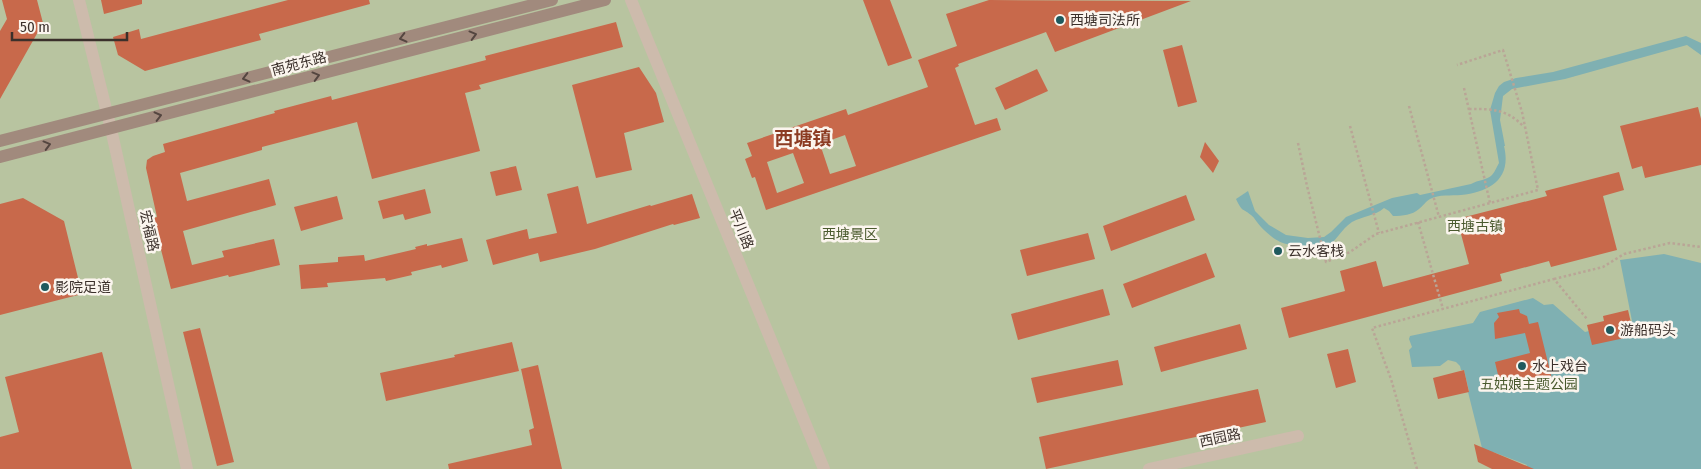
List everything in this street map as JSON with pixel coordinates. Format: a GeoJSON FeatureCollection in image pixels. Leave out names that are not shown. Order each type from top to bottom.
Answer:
{"type":"FeatureCollection","features":[{"type":"Feature","properties":{"kind":"main road","name":"南苑东路"},"geometry":{"type":"LineString","coordinates":[[0,141],[552,0]]}},
{"type":"Feature","properties":{"kind":"main road","name":"南苑东路"},"geometry":{"type":"LineString","coordinates":[[0,157],[605,0]]}},
{"type":"Feature","properties":{"kind":"street","name":"宏福路"},"geometry":{"type":"LineString","coordinates":[[79,0],[108,113],[188,469]]}},
{"type":"Feature","properties":{"kind":"street","name":"平川路"},"geometry":{"type":"LineString","coordinates":[[631,0],[824,469]]}},
{"type":"Feature","properties":{"kind":"street","name":"西园路"},"geometry":{"type":"LineString","coordinates":[[1149,469],[1298,436]]}},
{"type":"Feature","properties":{"kind":"path"},"geometry":{"type":"LineString","coordinates":[[1298,143],[1326,262],[1350,252],[1379,233],[1538,190],[1517,94],[1504,50],[1458,65]]}},
{"type":"Feature","properties":{"kind":"path"},"geometry":{"type":"LineString","coordinates":[[1464,88],[1490,203]]}},
{"type":"Feature","properties":{"kind":"path"},"geometry":{"type":"LineString","coordinates":[[1410,106],[1439,217]]}},
{"type":"Feature","properties":{"kind":"path"},"geometry":{"type":"LineString","coordinates":[[1469,109],[1487,109],[1504,112],[1518,120],[1525,128]]}},
{"type":"Feature","properties":{"kind":"path"},"geometry":{"type":"LineString","coordinates":[[1350,126],[1379,233]]}},
{"type":"Feature","properties":{"kind":"path"},"geometry":{"type":"LineString","coordinates":[[1418,222],[1443,309]]}},
{"type":"Feature","properties":{"kind":"path"},"geometry":{"type":"LineString","coordinates":[[1417,469],[1391,379],[1372,328],[1603,267],[1624,254],[1670,243],[1701,247]]}},
{"type":"Feature","properties":{"kind":"path"},"geometry":{"type":"LineString","coordinates":[[1554,279],[1587,318]]}},
{"type":"Feature","properties":{"kind":"green space","name":"西塘景区"},"geometry":{"type":"Polygon","coordinates":[[[0,0],[1701,0],[1701,469],[0,469],[0,0]]]}},
{"type":"Feature","properties":{"kind":"water"},"geometry":{"type":"Polygon","coordinates":[[[1686,36],[1701,43],[1701,55],[1687,45],[1565,79],[1512,89],[1503,96],[1500,120],[1506,157],[1502,175],[1496,182],[1481,191],[1434,197],[1413,213],[1407,215],[1393,216],[1384,208],[1377,213],[1352,222],[1332,243],[1324,248],[1282,243],[1272,237],[1252,216],[1241,208],[1236,199],[1248,191],[1255,211],[1269,225],[1286,235],[1308,238],[1324,237],[1346,217],[1392,198],[1417,193],[1420,195],[1477,182],[1490,177],[1499,163],[1490,110],[1495,93],[1504,82],[1516,78],[1553,72],[1686,36]]]}},
{"type":"Feature","properties":{"kind":"water","name":"五姑娘主题公园"},"geometry":{"type":"Polygon","coordinates":[[[1664,254],[1701,263],[1701,469],[1525,469],[1527,465],[1493,452],[1484,456],[1464,370],[1461,370],[1456,362],[1448,360],[1440,366],[1412,367],[1409,350],[1412,347],[1409,339],[1410,336],[1473,323],[1480,312],[1533,298],[1544,305],[1553,304],[1585,332],[1632,321],[1620,260],[1664,254]]]}},
{"type":"Feature","properties":{"kind":"building"},"geometry":{"type":"Polygon","coordinates":[[[2,0],[37,0],[43,23],[0,99],[0,31],[7,19],[2,0]]]}},
{"type":"Feature","properties":{"kind":"building"},"geometry":{"type":"Polygon","coordinates":[[[101,0],[142,0],[142,4],[104,14],[101,0]]]}},
{"type":"Feature","properties":{"kind":"building"},"geometry":{"type":"Polygon","coordinates":[[[288,0],[369,0],[370,4],[259,34],[261,40],[145,71],[118,55],[113,37],[139,29],[141,39],[288,0]]]}},
{"type":"Feature","properties":{"kind":"building"},"geometry":{"type":"Polygon","coordinates":[[[863,0],[890,0],[912,58],[888,66],[863,0]]]}},
{"type":"Feature","properties":{"kind":"building"},"geometry":{"type":"Polygon","coordinates":[[[989,0],[1191,1],[1055,52],[1046,32],[958,64],[959,66],[955,68],[975,125],[997,118],[1001,130],[766,210],[755,177],[752,178],[745,159],[752,156],[747,143],[846,109],[848,115],[928,87],[918,60],[957,46],[946,14],[989,0]],[[845,135],[820,144],[830,174],[856,166],[845,135]],[[793,153],[767,162],[777,193],[804,183],[793,153]]]}},
{"type":"Feature","properties":{"kind":"building"},"geometry":{"type":"Polygon","coordinates":[[[616,22],[623,47],[479,85],[481,89],[465,93],[480,151],[372,179],[357,122],[262,147],[262,150],[180,173],[187,201],[269,179],[276,205],[183,231],[192,265],[224,257],[222,251],[274,239],[280,265],[171,289],[153,218],[157,217],[146,168],[147,160],[165,152],[163,144],[275,113],[274,111],[331,96],[332,100],[486,60],[485,56],[616,22]]]}},
{"type":"Feature","properties":{"kind":"building"},"geometry":{"type":"Polygon","coordinates":[[[1182,45],[1197,102],[1178,107],[1163,50],[1182,45]]]}},
{"type":"Feature","properties":{"kind":"building"},"geometry":{"type":"Polygon","coordinates":[[[639,67],[656,93],[664,122],[624,133],[632,170],[596,178],[572,85],[639,67]]]}},
{"type":"Feature","properties":{"kind":"building"},"geometry":{"type":"Polygon","coordinates":[[[1037,69],[1048,91],[1005,110],[995,88],[1037,69]]]}},
{"type":"Feature","properties":{"kind":"building"},"geometry":{"type":"Polygon","coordinates":[[[1698,107],[1701,119],[1701,165],[1645,178],[1642,166],[1632,169],[1620,126],[1698,107]]]}},
{"type":"Feature","properties":{"kind":"building"},"geometry":{"type":"Polygon","coordinates":[[[1205,142],[1219,161],[1213,173],[1200,157],[1205,142]]]}},
{"type":"Feature","properties":{"kind":"building"},"geometry":{"type":"Polygon","coordinates":[[[516,166],[522,190],[496,196],[490,172],[516,166]]]}},
{"type":"Feature","properties":{"kind":"building"},"geometry":{"type":"Polygon","coordinates":[[[1619,172],[1624,190],[1603,196],[1617,250],[1551,267],[1549,261],[1500,274],[1502,281],[1289,338],[1281,308],[1345,291],[1340,271],[1376,261],[1383,287],[1469,264],[1457,219],[1547,196],[1545,191],[1619,172]]]}},
{"type":"Feature","properties":{"kind":"building"},"geometry":{"type":"Polygon","coordinates":[[[578,186],[587,224],[692,194],[700,218],[673,224],[595,249],[540,262],[538,253],[493,265],[486,240],[527,229],[529,239],[557,233],[547,194],[578,186]]]}},
{"type":"Feature","properties":{"kind":"building"},"geometry":{"type":"Polygon","coordinates":[[[425,189],[431,213],[405,220],[403,214],[383,219],[378,201],[425,189]]]}},
{"type":"Feature","properties":{"kind":"building"},"geometry":{"type":"Polygon","coordinates":[[[1186,195],[1195,220],[1111,251],[1103,226],[1186,195]]]}},
{"type":"Feature","properties":{"kind":"building"},"geometry":{"type":"Polygon","coordinates":[[[337,196],[343,219],[301,231],[294,207],[337,196]]]}},
{"type":"Feature","properties":{"kind":"building"},"geometry":{"type":"Polygon","coordinates":[[[23,198],[64,221],[82,294],[0,315],[0,204],[23,198]]]}},
{"type":"Feature","properties":{"kind":"building"},"geometry":{"type":"Polygon","coordinates":[[[1088,233],[1095,259],[1027,276],[1020,250],[1088,233]]]}},
{"type":"Feature","properties":{"kind":"building"},"geometry":{"type":"Polygon","coordinates":[[[462,238],[468,261],[442,268],[441,265],[411,272],[412,275],[386,281],[385,278],[327,283],[328,287],[301,289],[299,265],[338,262],[338,257],[364,255],[365,261],[416,249],[415,247],[427,244],[427,246],[462,238]]]}},
{"type":"Feature","properties":{"kind":"building"},"geometry":{"type":"Polygon","coordinates":[[[1206,253],[1215,277],[1132,308],[1123,284],[1206,253]]]}},
{"type":"Feature","properties":{"kind":"building"},"geometry":{"type":"Polygon","coordinates":[[[1103,289],[1110,315],[1018,340],[1011,314],[1103,289]]]}},
{"type":"Feature","properties":{"kind":"building","name":"水上戏台"},"geometry":{"type":"Polygon","coordinates":[[[1519,309],[1520,313],[1527,316],[1529,324],[1538,322],[1552,379],[1502,392],[1495,362],[1530,353],[1525,333],[1495,339],[1494,323],[1499,317],[1497,313],[1519,309]]]}},
{"type":"Feature","properties":{"kind":"building","name":"游船码头"},"geometry":{"type":"Polygon","coordinates":[[[1628,310],[1634,336],[1592,345],[1587,325],[1604,321],[1603,316],[1628,310]]]}},
{"type":"Feature","properties":{"kind":"building"},"geometry":{"type":"Polygon","coordinates":[[[1240,324],[1247,349],[1161,372],[1154,347],[1240,324]]]}},
{"type":"Feature","properties":{"kind":"building"},"geometry":{"type":"Polygon","coordinates":[[[200,328],[234,462],[217,466],[183,332],[200,328]]]}},
{"type":"Feature","properties":{"kind":"building"},"geometry":{"type":"Polygon","coordinates":[[[512,342],[519,371],[386,401],[380,373],[455,357],[454,355],[512,342]]]}},
{"type":"Feature","properties":{"kind":"building"},"geometry":{"type":"Polygon","coordinates":[[[1348,349],[1356,382],[1336,388],[1327,354],[1348,349]]]}},
{"type":"Feature","properties":{"kind":"building"},"geometry":{"type":"Polygon","coordinates":[[[102,352],[132,469],[0,469],[0,437],[19,432],[5,377],[102,352]]]}},
{"type":"Feature","properties":{"kind":"building"},"geometry":{"type":"Polygon","coordinates":[[[1118,360],[1123,385],[1037,403],[1031,378],[1118,360]]]}},
{"type":"Feature","properties":{"kind":"building"},"geometry":{"type":"Polygon","coordinates":[[[538,365],[562,469],[449,469],[448,464],[532,445],[529,430],[534,428],[521,369],[538,365]]]}},
{"type":"Feature","properties":{"kind":"building"},"geometry":{"type":"Polygon","coordinates":[[[1464,370],[1469,392],[1438,399],[1433,378],[1464,370]]]}},
{"type":"Feature","properties":{"kind":"building"},"geometry":{"type":"Polygon","coordinates":[[[1258,389],[1266,422],[1046,469],[1039,437],[1258,389]]]}},
{"type":"Feature","properties":{"kind":"building"},"geometry":{"type":"Polygon","coordinates":[[[1474,444],[1534,469],[1492,469],[1478,462],[1474,444]]]}},
{"type":"Feature","properties":{"kind":"place","name":"西塘司法所"},"geometry":{"type":"Point","coordinates":[1060,20]}},
{"type":"Feature","properties":{"kind":"place","name":"云水客栈"},"geometry":{"type":"Point","coordinates":[1278,251]}},
{"type":"Feature","properties":{"kind":"place","name":"影院足道"},"geometry":{"type":"Point","coordinates":[45,287]}},
{"type":"Feature","properties":{"kind":"place","name":"游船码头"},"geometry":{"type":"Point","coordinates":[1610,330]}},
{"type":"Feature","properties":{"kind":"place","name":"水上戏台"},"geometry":{"type":"Point","coordinates":[1522,366]}},
{"type":"Feature","properties":{"kind":"district","name":"西塘镇"},"geometry":{"type":"Point","coordinates":[803,138]}},
{"type":"Feature","properties":{"kind":"park label","name":"西塘古镇"},"geometry":{"type":"Point","coordinates":[1475,226]}}]}
